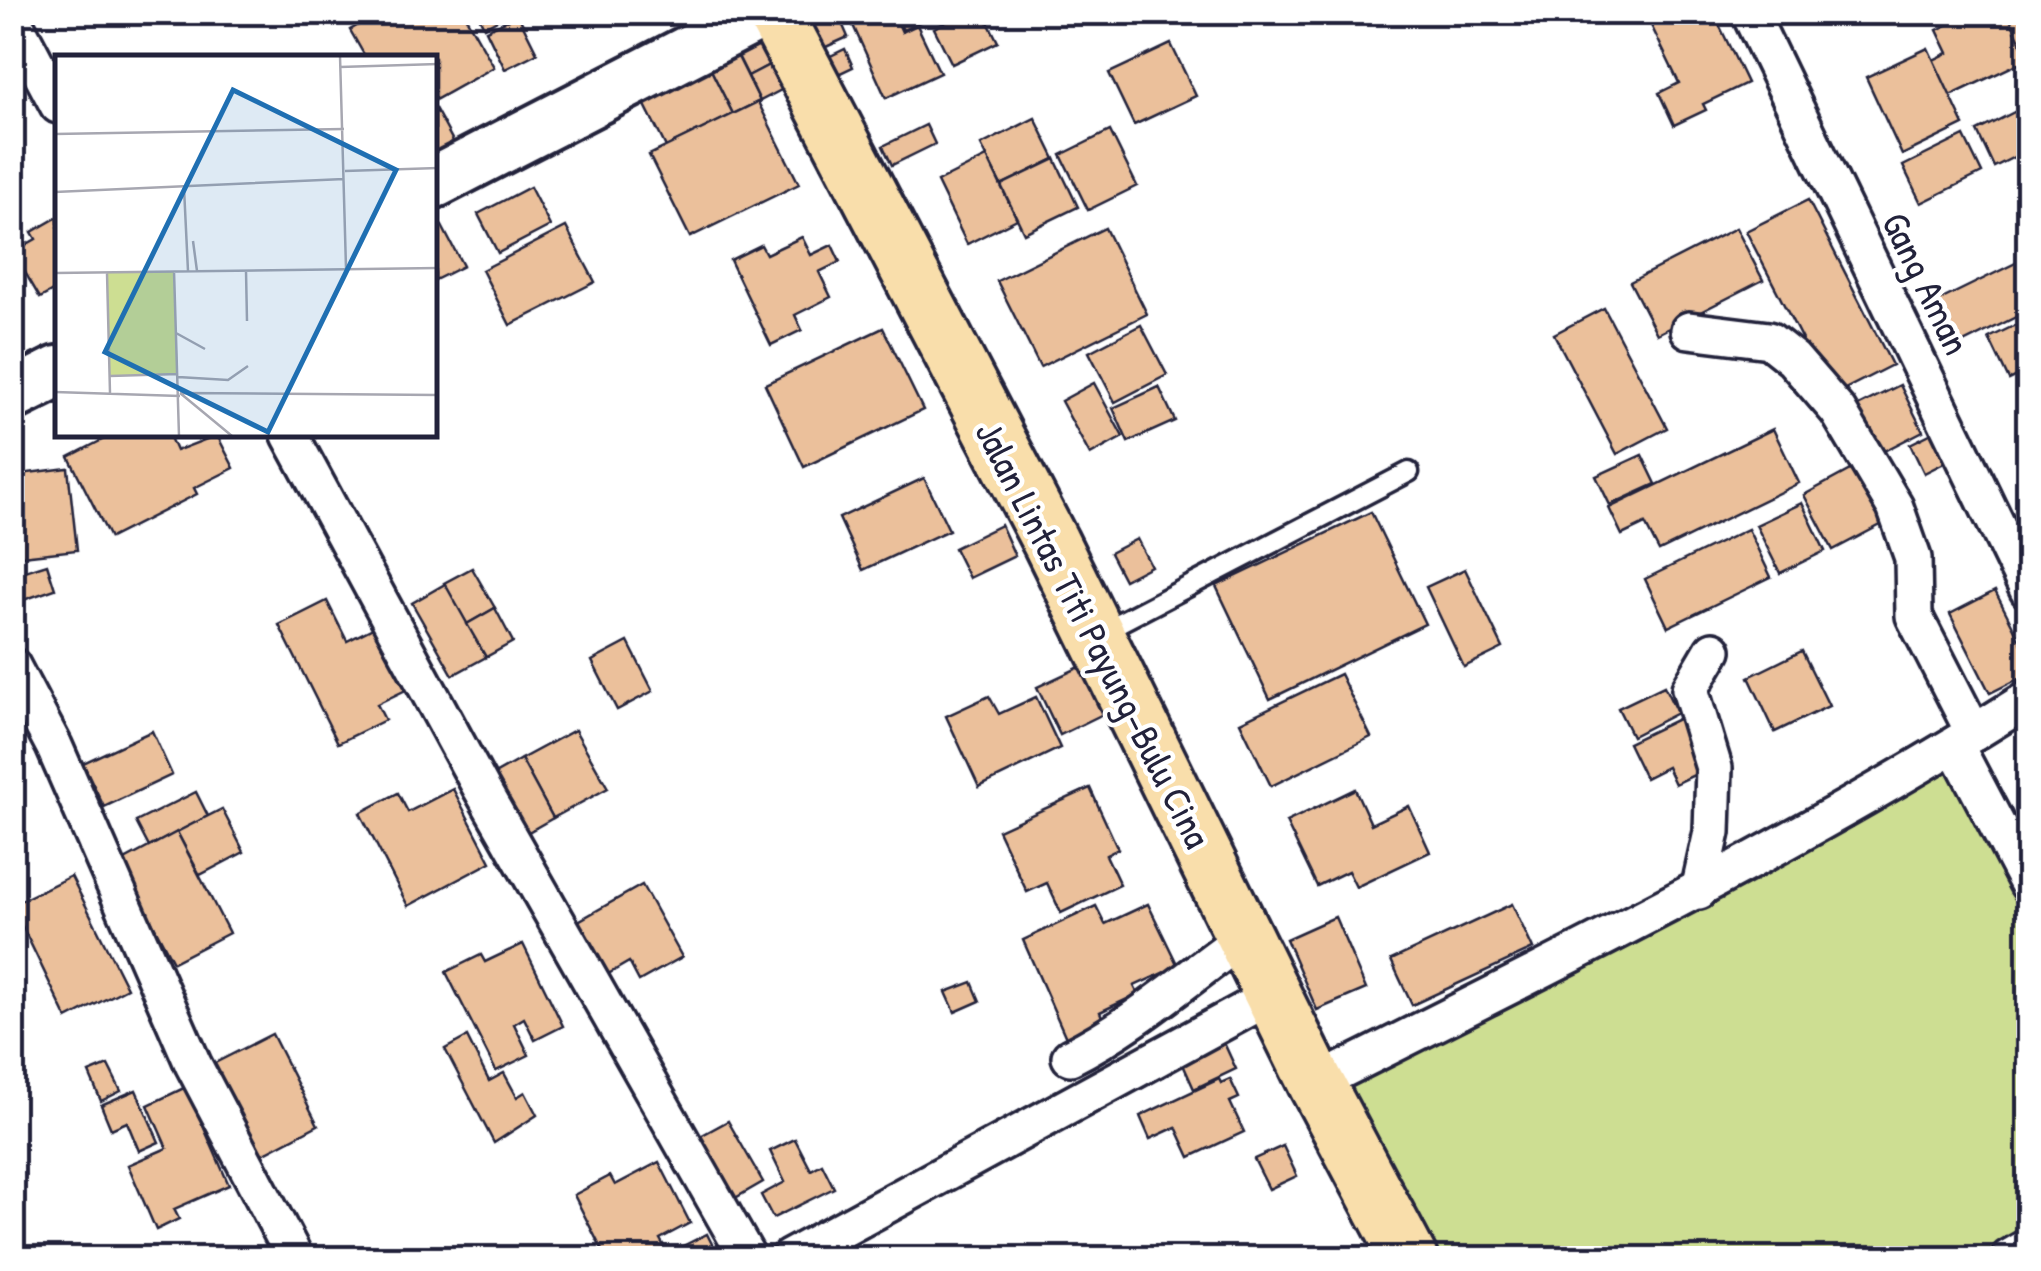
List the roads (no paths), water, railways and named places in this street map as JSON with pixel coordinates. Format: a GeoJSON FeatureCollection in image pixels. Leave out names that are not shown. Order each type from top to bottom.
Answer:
{"type":"FeatureCollection","features":[{"type":"Feature","properties":{"kind":"main road","name":"Jalan Lintas Titi Payung–Bulu Cina"},"geometry":{"type":"LineString","coordinates":[[774,12],[1096,635],[1316,1084],[1409,1258]]}},
{"type":"Feature","properties":{"kind":"street"},"geometry":{"type":"LineString","coordinates":[[438,180],[765,12]]}},
{"type":"Feature","properties":{"kind":"street","name":"Gang Aman"},"geometry":{"type":"LineString","coordinates":[[1749,12],[2028,590]]}},
{"type":"Feature","properties":{"kind":"street"},"geometry":{"type":"LineString","coordinates":[[12,18],[55,98]]}},
{"type":"Feature","properties":{"kind":"street"},"geometry":{"type":"LineString","coordinates":[[1688,330],[1769,340],[1793,359],[1838,411],[1895,507],[1912,558],[1914,616],[2028,884]]}},
{"type":"Feature","properties":{"kind":"street"},"geometry":{"type":"LineString","coordinates":[[12,395],[55,374]]}},
{"type":"Feature","properties":{"kind":"street"},"geometry":{"type":"LineString","coordinates":[[292,438],[481,788],[748,1258]]}},
{"type":"Feature","properties":{"kind":"street"},"geometry":{"type":"LineString","coordinates":[[1700,891],[1712,832],[1714,768],[1690,690],[1713,650]]}},
{"type":"Feature","properties":{"kind":"street"},"geometry":{"type":"LineString","coordinates":[[12,666],[54,746],[193,1064],[295,1258]]}},
{"type":"Feature","properties":{"kind":"street"},"geometry":{"type":"LineString","coordinates":[[1316,1084],[1700,891],[2028,699]]}},
{"type":"Feature","properties":{"kind":"street"},"geometry":{"type":"LineString","coordinates":[[1070,1057],[1117,1033],[1158,997],[1246,936]]}},
{"type":"Feature","properties":{"kind":"street"},"geometry":{"type":"LineString","coordinates":[[790,1258],[1275,994]]}},
{"type":"Feature","properties":{"kind":"street"},"geometry":{"type":"LineString","coordinates":[[2008,1258],[2028,1247]]}},
{"type":"Feature","properties":{"kind":"lane"},"geometry":{"type":"LineString","coordinates":[[1096,635],[1409,472]]}}]}
